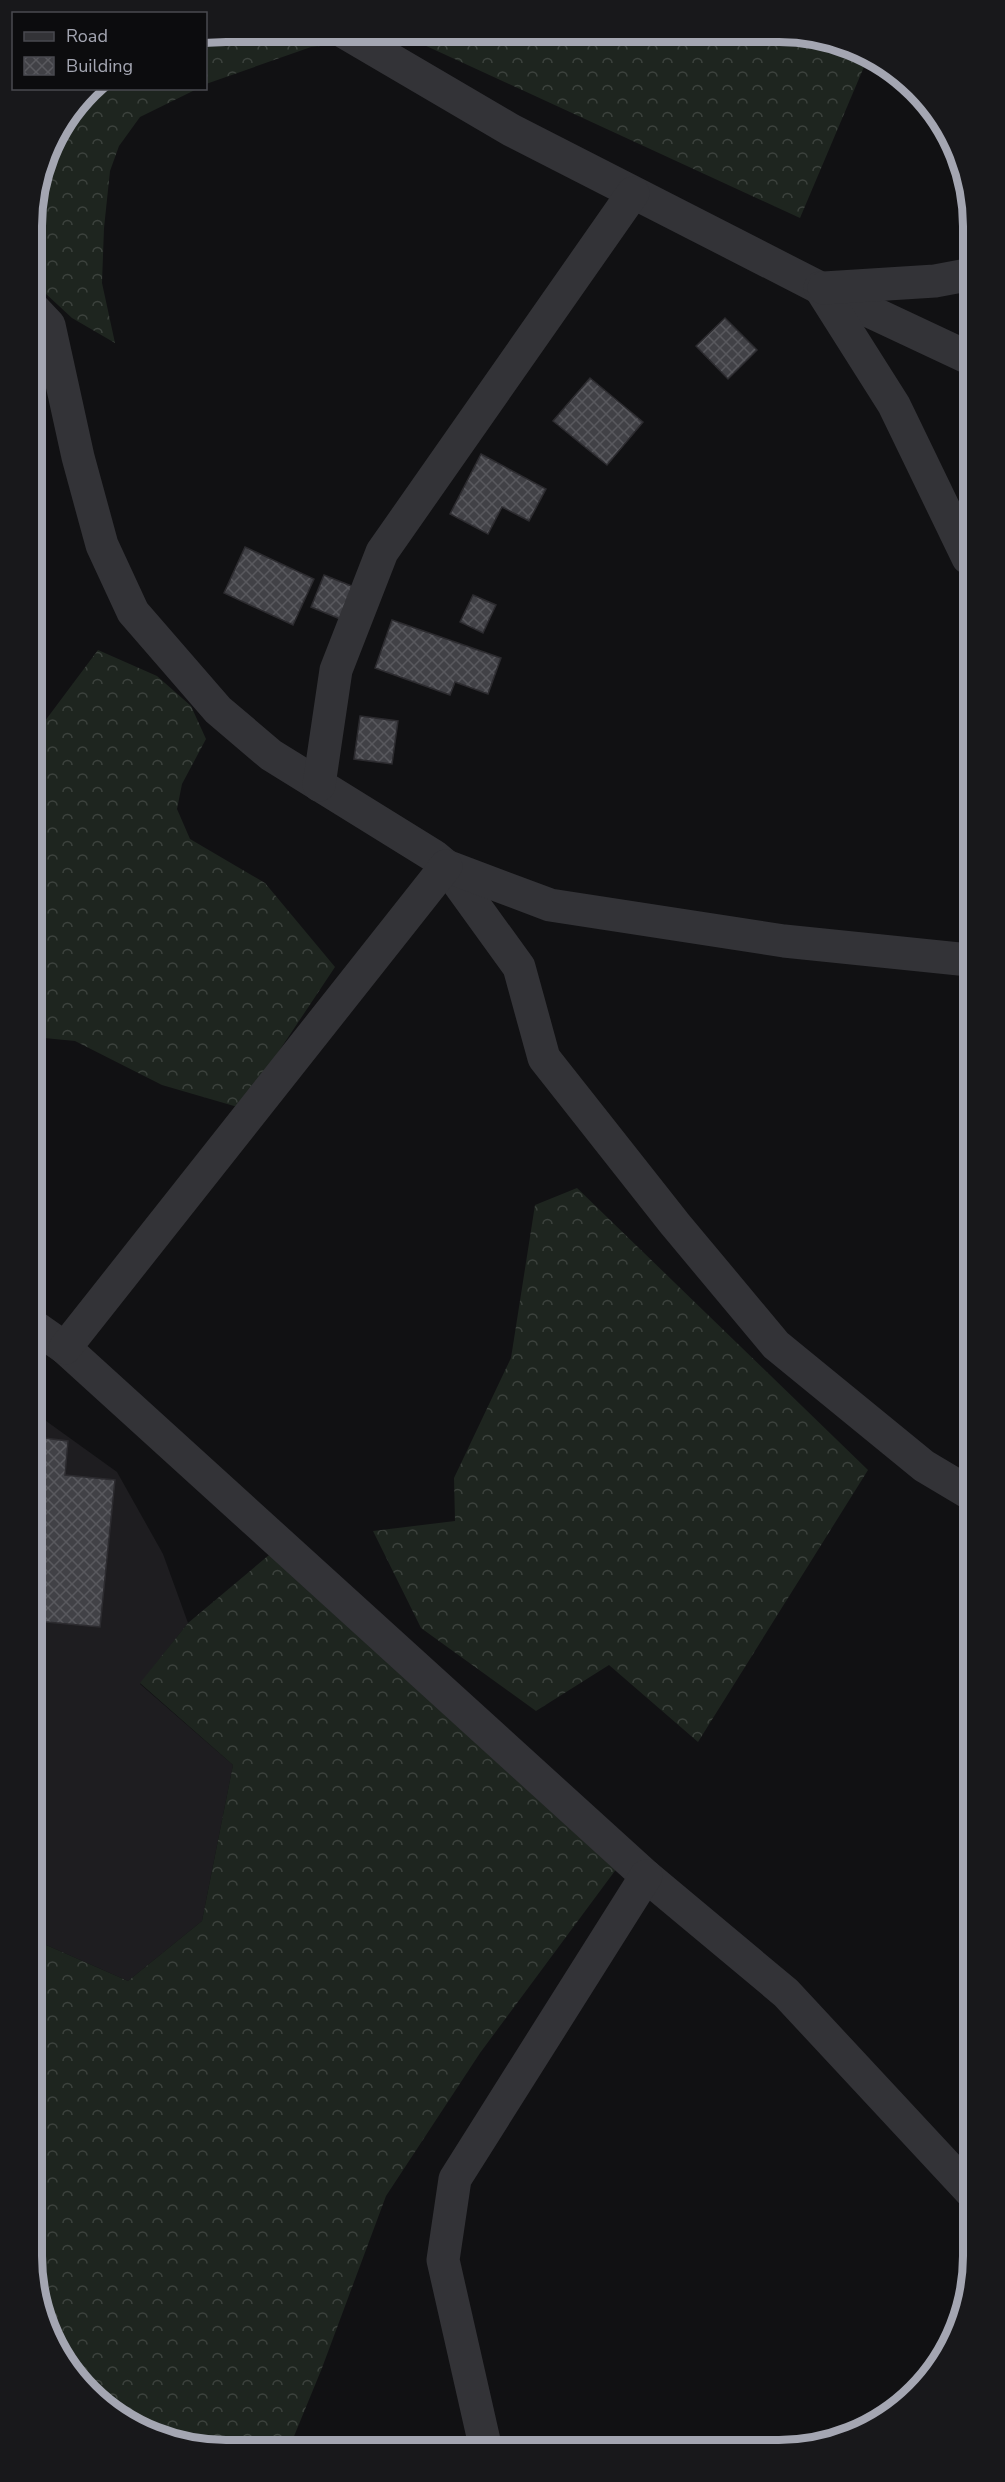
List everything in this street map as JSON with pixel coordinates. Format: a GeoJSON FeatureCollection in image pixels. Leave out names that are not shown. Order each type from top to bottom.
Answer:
{"type":"FeatureCollection","features":[{"type":"Feature","properties":{"kind":"street"},"geometry":{"type":"LineString","coordinates":[[361,42],[511,130],[820,288],[963,355]]}},
{"type":"Feature","properties":{"kind":"street"},"geometry":{"type":"LineString","coordinates":[[319,785],[336,670],[381,552],[633,193]]}},
{"type":"Feature","properties":{"kind":"street"},"geometry":{"type":"LineString","coordinates":[[820,288],[935,281],[963,276]]}},
{"type":"Feature","properties":{"kind":"street"},"geometry":{"type":"LineString","coordinates":[[820,288],[894,405],[963,548]]}},
{"type":"Feature","properties":{"kind":"street"},"geometry":{"type":"LineString","coordinates":[[42,318],[49,325],[78,457],[102,545],[133,612],[218,710],[271,755],[434,856],[446,866],[519,967],[544,1058],[675,1224],[769,1337],[924,1466],[963,1489]]}},
{"type":"Feature","properties":{"kind":"street"},"geometry":{"type":"LineString","coordinates":[[446,866],[550,905],[784,940],[963,959]]}},
{"type":"Feature","properties":{"kind":"street"},"geometry":{"type":"LineString","coordinates":[[65,1348],[446,866]]}},
{"type":"Feature","properties":{"kind":"street"},"geometry":{"type":"LineString","coordinates":[[42,1332],[65,1348],[646,1876],[786,1993],[963,2183]]}},
{"type":"Feature","properties":{"kind":"street"},"geometry":{"type":"LineString","coordinates":[[484,2440],[443,2260],[455,2179],[646,1876]]}},
{"type":"Feature","properties":{"kind":"shaded area"},"geometry":{"type":"Polygon","coordinates":[[[42,1418],[117,1472],[163,1554],[188,1623],[140,1684],[233,1765],[202,1921],[128,1981],[42,1943],[42,1418]]]}},
{"type":"Feature","properties":{"kind":"green space"},"geometry":{"type":"Polygon","coordinates":[[[316,42],[330,45],[311,47],[207,84],[207,43],[316,42]]]}},
{"type":"Feature","properties":{"kind":"green space"},"geometry":{"type":"Polygon","coordinates":[[[418,42],[791,42],[838,52],[860,61],[865,64],[800,218],[418,42]]]}},
{"type":"Feature","properties":{"kind":"green space"},"geometry":{"type":"Polygon","coordinates":[[[103,90],[195,90],[140,117],[119,146],[110,171],[104,228],[102,283],[115,343],[72,318],[42,290],[42,214],[48,179],[61,145],[80,114],[103,90]]]}},
{"type":"Feature","properties":{"kind":"green space"},"geometry":{"type":"Polygon","coordinates":[[[98,650],[157,676],[191,706],[206,739],[182,784],[177,809],[190,839],[265,883],[335,967],[241,1108],[162,1085],[75,1041],[42,1038],[42,725],[98,650]]]}},
{"type":"Feature","properties":{"kind":"green space"},"geometry":{"type":"Polygon","coordinates":[[[577,1188],[868,1470],[698,1742],[609,1665],[536,1711],[421,1628],[373,1531],[455,1521],[454,1478],[511,1358],[535,1205],[577,1188]]]}},
{"type":"Feature","properties":{"kind":"green space"},"geometry":{"type":"Polygon","coordinates":[[[269,1555],[620,1864],[480,2053],[386,2196],[322,2368],[292,2440],[226,2440],[190,2436],[145,2421],[124,2409],[88,2377],[67,2348],[48,2303],[44,2280],[42,2256],[42,1943],[128,1981],[202,1921],[233,1765],[140,1683],[188,1623],[269,1555]]]}},
{"type":"Feature","properties":{"kind":"building"},"geometry":{"type":"Polygon","coordinates":[[[725,318],[757,350],[728,379],[696,346],[725,318]]]}},
{"type":"Feature","properties":{"kind":"building"},"geometry":{"type":"Polygon","coordinates":[[[590,378],[643,422],[607,465],[553,421],[590,378]]]}},
{"type":"Feature","properties":{"kind":"building"},"geometry":{"type":"Polygon","coordinates":[[[481,454],[546,489],[529,521],[502,507],[488,534],[450,514],[481,454]]]}},
{"type":"Feature","properties":{"kind":"building"},"geometry":{"type":"Polygon","coordinates":[[[245,547],[314,579],[293,625],[224,593],[245,547]]]}},
{"type":"Feature","properties":{"kind":"building"},"geometry":{"type":"Polygon","coordinates":[[[324,575],[359,589],[345,621],[311,607],[324,575]]]}},
{"type":"Feature","properties":{"kind":"building"},"geometry":{"type":"Polygon","coordinates":[[[473,595],[496,605],[483,633],[460,622],[473,595]]]}},
{"type":"Feature","properties":{"kind":"building"},"geometry":{"type":"Polygon","coordinates":[[[392,620],[501,658],[488,694],[455,682],[450,695],[375,668],[392,620]]]}},
{"type":"Feature","properties":{"kind":"building"},"geometry":{"type":"Polygon","coordinates":[[[360,716],[398,721],[392,764],[354,759],[360,716]]]}},
{"type":"Feature","properties":{"kind":"building"},"geometry":{"type":"Polygon","coordinates":[[[42,1438],[68,1441],[65,1475],[115,1480],[100,1627],[42,1622],[42,1438]]]}}]}
